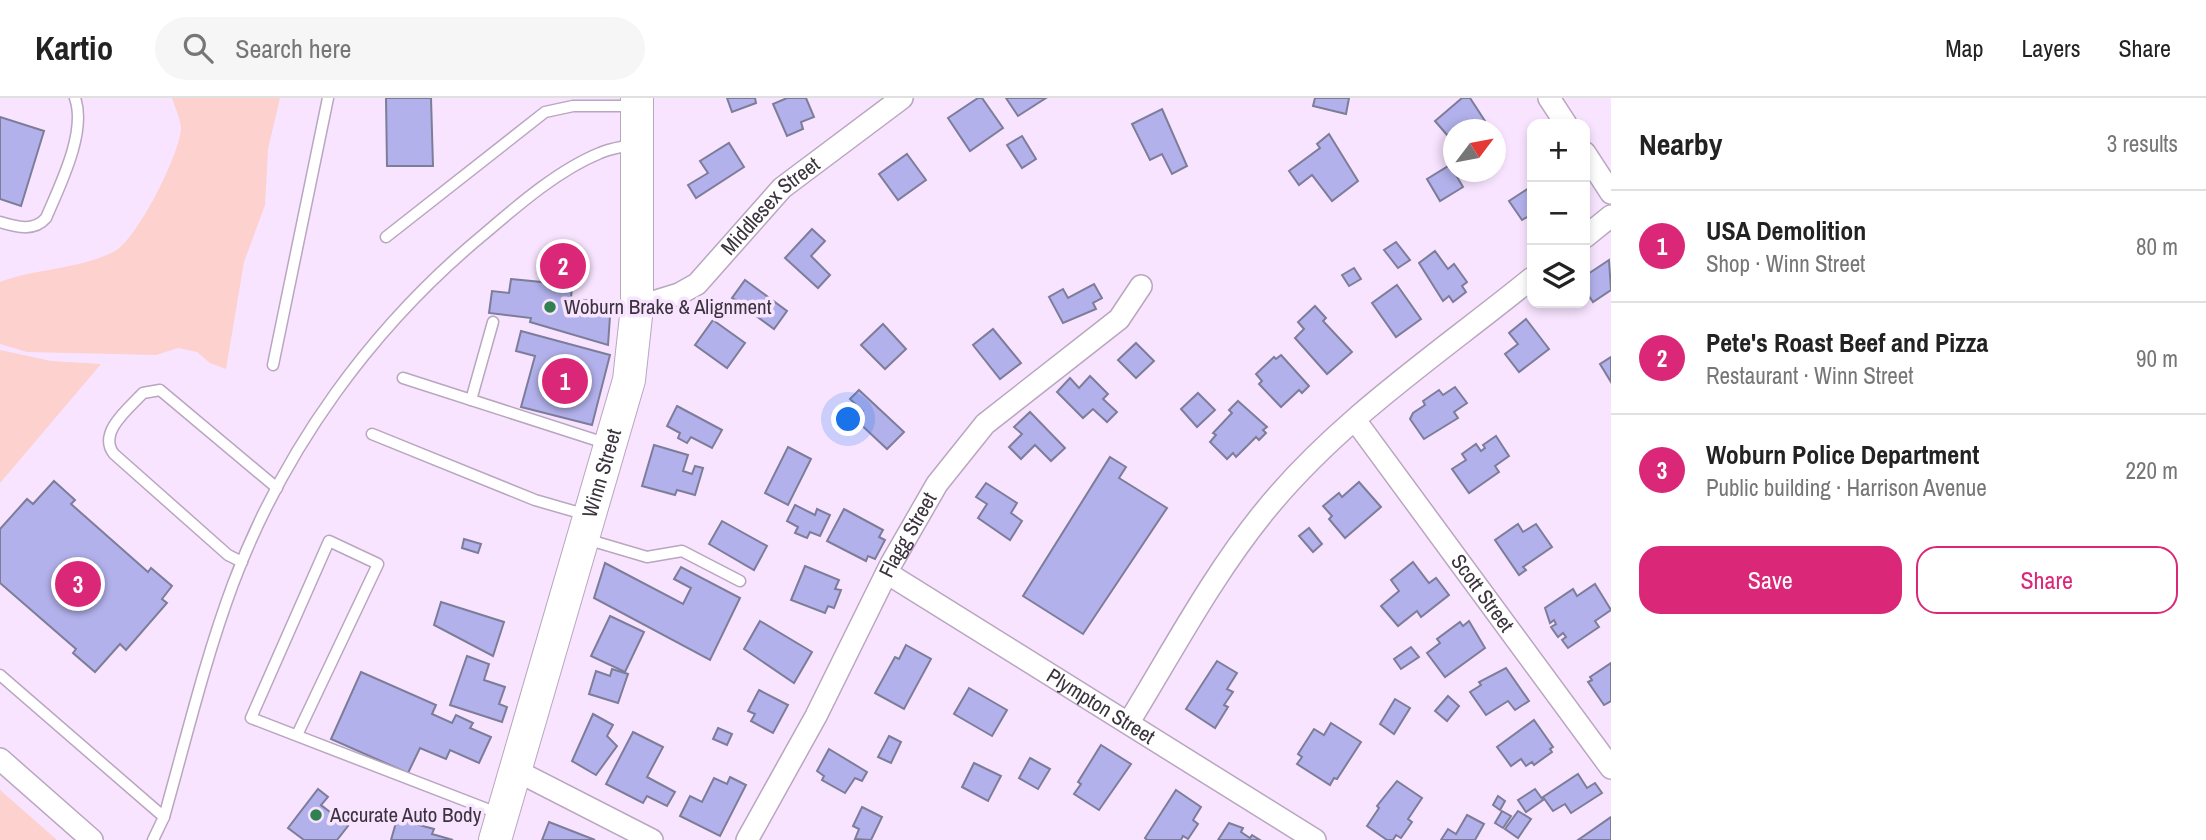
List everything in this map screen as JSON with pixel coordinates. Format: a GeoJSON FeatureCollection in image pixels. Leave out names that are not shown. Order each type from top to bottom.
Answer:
{"type":"FeatureCollection","features":[{"type":"Feature","properties":{"kind":"main road","name":"Winn Street"},"geometry":{"type":"LineString","coordinates":[[499,827],[629,380],[637,307],[637,102]]}},
{"type":"Feature","properties":{"kind":"street","name":"Middlesex Street"},"geometry":{"type":"LineString","coordinates":[[637,307],[682,293],[696,284],[782,188],[902,98]]}},
{"type":"Feature","properties":{"kind":"street"},"geometry":{"type":"LineString","coordinates":[[1549,98],[1563,119]]}},
{"type":"Feature","properties":{"kind":"street"},"geometry":{"type":"LineString","coordinates":[[1590,161],[1611,193]]}},
{"type":"Feature","properties":{"kind":"street"},"geometry":{"type":"LineString","coordinates":[[1590,232],[1611,216]]}},
{"type":"Feature","properties":{"kind":"street"},"geometry":{"type":"LineString","coordinates":[[1129,722],[1249,532],[1281,493],[1355,420],[1527,282]]}},
{"type":"Feature","properties":{"kind":"street","name":"Flagg Street"},"geometry":{"type":"LineString","coordinates":[[747,840],[816,716],[887,573],[937,484],[975,434],[1119,319],[1141,286]]}},
{"type":"Feature","properties":{"kind":"street","name":"Scott Street"},"geometry":{"type":"LineString","coordinates":[[1355,420],[1611,768]]}},
{"type":"Feature","properties":{"kind":"street","name":"Plympton Street"},"geometry":{"type":"LineString","coordinates":[[887,573],[1315,840]]}},
{"type":"Feature","properties":{"kind":"street"},"geometry":{"type":"LineString","coordinates":[[0,759],[92,840]]}},
{"type":"Feature","properties":{"kind":"street"},"geometry":{"type":"LineString","coordinates":[[515,770],[652,840]]}},
{"type":"Feature","properties":{"kind":"lane"},"geometry":{"type":"LineString","coordinates":[[0,222],[23,228],[37,225],[46,218],[78,132],[75,98]]}},
{"type":"Feature","properties":{"kind":"lane"},"geometry":{"type":"LineString","coordinates":[[273,365],[328,98]]}},
{"type":"Feature","properties":{"kind":"lane"},"geometry":{"type":"LineString","coordinates":[[386,237],[545,112],[573,106],[637,102]]}},
{"type":"Feature","properties":{"kind":"lane"},"geometry":{"type":"LineString","coordinates":[[153,840],[164,817],[210,653],[242,562],[277,488],[311,429],[360,359],[431,281],[489,229],[561,176],[600,153],[637,144]]}},
{"type":"Feature","properties":{"kind":"lane"},"geometry":{"type":"LineString","coordinates":[[471,400],[493,322]]}},
{"type":"Feature","properties":{"kind":"lane"},"geometry":{"type":"LineString","coordinates":[[403,378],[611,445]]}},
{"type":"Feature","properties":{"kind":"lane"},"geometry":{"type":"LineString","coordinates":[[242,562],[228,555],[111,452],[108,441],[110,431],[143,393],[160,390],[277,488]]}},
{"type":"Feature","properties":{"kind":"lane"},"geometry":{"type":"LineString","coordinates":[[372,434],[535,500],[648,557],[682,551],[740,581]]}},
{"type":"Feature","properties":{"kind":"lane"},"geometry":{"type":"LineString","coordinates":[[297,735],[378,564],[328,541],[251,718],[297,735],[499,827]]}},
{"type":"Feature","properties":{"kind":"lane"},"geometry":{"type":"LineString","coordinates":[[0,675],[164,817]]}},
{"type":"Feature","properties":{"kind":"shaded area"},"geometry":{"type":"Polygon","coordinates":[[[172,98],[280,98],[268,149],[265,205],[244,262],[226,369],[210,363],[197,352],[178,348],[156,355],[27,352],[0,344],[0,282],[101,257],[115,251],[134,231],[156,196],[178,142],[181,125],[172,98]]]}},
{"type":"Feature","properties":{"kind":"shaded area"},"geometry":{"type":"Polygon","coordinates":[[[0,350],[51,361],[101,364],[0,483],[0,350]]]}},
{"type":"Feature","properties":{"kind":"shaded area"},"geometry":{"type":"Polygon","coordinates":[[[0,790],[57,840],[0,840],[0,790]]]}},
{"type":"Feature","properties":{"kind":"building"},"geometry":{"type":"Polygon","coordinates":[[[386,98],[431,98],[433,166],[387,166],[386,98]]]}},
{"type":"Feature","properties":{"kind":"building"},"geometry":{"type":"Polygon","coordinates":[[[727,98],[755,98],[756,103],[732,112],[727,98]]]}},
{"type":"Feature","properties":{"kind":"building"},"geometry":{"type":"Polygon","coordinates":[[[787,98],[806,98],[814,117],[801,122],[803,129],[787,136],[773,104],[787,98]]]}},
{"type":"Feature","properties":{"kind":"building"},"geometry":{"type":"Polygon","coordinates":[[[982,98],[1003,128],[970,151],[948,118],[982,98]]]}},
{"type":"Feature","properties":{"kind":"building"},"geometry":{"type":"Polygon","coordinates":[[[1006,98],[1046,98],[1018,116],[1006,98]]]}},
{"type":"Feature","properties":{"kind":"building"},"geometry":{"type":"Polygon","coordinates":[[[1315,98],[1349,98],[1346,114],[1313,106],[1315,98]]]}},
{"type":"Feature","properties":{"kind":"building"},"geometry":{"type":"Polygon","coordinates":[[[1462,98],[1470,98],[1484,119],[1443,119],[1443,130],[1435,121],[1462,98]]]}},
{"type":"Feature","properties":{"kind":"building"},"geometry":{"type":"Polygon","coordinates":[[[1162,109],[1187,166],[1172,174],[1162,154],[1150,160],[1132,124],[1162,109]]]}},
{"type":"Feature","properties":{"kind":"building"},"geometry":{"type":"Polygon","coordinates":[[[0,117],[44,131],[21,206],[0,199],[0,117]]]}},
{"type":"Feature","properties":{"kind":"building"},"geometry":{"type":"Polygon","coordinates":[[[1329,134],[1358,181],[1332,201],[1312,175],[1299,185],[1289,171],[1320,148],[1317,144],[1329,134]]]}},
{"type":"Feature","properties":{"kind":"building"},"geometry":{"type":"Polygon","coordinates":[[[1022,136],[1036,159],[1022,168],[1007,145],[1022,136]]]}},
{"type":"Feature","properties":{"kind":"building"},"geometry":{"type":"Polygon","coordinates":[[[729,143],[744,167],[696,198],[688,185],[708,173],[700,161],[729,143]]]}},
{"type":"Feature","properties":{"kind":"building"},"geometry":{"type":"Polygon","coordinates":[[[907,154],[926,180],[898,200],[879,174],[907,154]]]}},
{"type":"Feature","properties":{"kind":"building"},"geometry":{"type":"Polygon","coordinates":[[[1443,169],[1443,182],[1460,182],[1463,187],[1440,201],[1427,179],[1443,169]]]}},
{"type":"Feature","properties":{"kind":"building"},"geometry":{"type":"Polygon","coordinates":[[[1527,189],[1527,217],[1522,220],[1509,201],[1527,189]]]}},
{"type":"Feature","properties":{"kind":"building"},"geometry":{"type":"Polygon","coordinates":[[[812,229],[825,241],[811,256],[830,275],[818,288],[785,258],[812,229]]]}},
{"type":"Feature","properties":{"kind":"building"},"geometry":{"type":"Polygon","coordinates":[[[1396,242],[1410,260],[1398,268],[1384,250],[1396,242]]]}},
{"type":"Feature","properties":{"kind":"building"},"geometry":{"type":"Polygon","coordinates":[[[550,247],[580,250],[576,285],[546,283],[550,247]]]}},
{"type":"Feature","properties":{"kind":"building"},"geometry":{"type":"Polygon","coordinates":[[[1435,251],[1448,269],[1454,264],[1467,282],[1462,286],[1466,292],[1453,302],[1449,296],[1443,301],[1419,263],[1435,251]]]}},
{"type":"Feature","properties":{"kind":"building"},"geometry":{"type":"Polygon","coordinates":[[[1609,260],[1611,290],[1593,302],[1590,298],[1590,273],[1609,260]]]}},
{"type":"Feature","properties":{"kind":"building"},"geometry":{"type":"Polygon","coordinates":[[[1354,268],[1361,279],[1349,286],[1342,275],[1354,268]]]}},
{"type":"Feature","properties":{"kind":"building","name":"Woburn Brake & Alignment"},"geometry":{"type":"Polygon","coordinates":[[[511,279],[572,285],[571,299],[611,302],[608,345],[530,322],[531,318],[489,313],[492,291],[509,293],[511,279]]]}},
{"type":"Feature","properties":{"kind":"building"},"geometry":{"type":"Polygon","coordinates":[[[745,280],[787,311],[774,329],[748,310],[744,314],[732,305],[736,300],[732,298],[745,280]]]}},
{"type":"Feature","properties":{"kind":"building"},"geometry":{"type":"Polygon","coordinates":[[[1094,284],[1102,298],[1093,303],[1096,309],[1063,323],[1049,297],[1063,289],[1068,298],[1094,284]]]}},
{"type":"Feature","properties":{"kind":"building"},"geometry":{"type":"Polygon","coordinates":[[[1397,285],[1421,319],[1396,337],[1372,303],[1397,285]]]}},
{"type":"Feature","properties":{"kind":"building"},"geometry":{"type":"Polygon","coordinates":[[[1315,306],[1326,318],[1323,321],[1352,352],[1327,374],[1295,338],[1304,329],[1298,322],[1315,306]]]}},
{"type":"Feature","properties":{"kind":"building"},"geometry":{"type":"Polygon","coordinates":[[[1526,319],[1549,349],[1519,372],[1505,354],[1518,344],[1509,333],[1526,319]]]}},
{"type":"Feature","properties":{"kind":"building"},"geometry":{"type":"Polygon","coordinates":[[[713,320],[745,343],[727,368],[695,345],[713,320]]]}},
{"type":"Feature","properties":{"kind":"building"},"geometry":{"type":"Polygon","coordinates":[[[883,324],[906,349],[885,369],[861,345],[883,324]]]}},
{"type":"Feature","properties":{"kind":"building"},"geometry":{"type":"Polygon","coordinates":[[[993,329],[1021,363],[1000,379],[973,345],[993,329]]]}},
{"type":"Feature","properties":{"kind":"building"},"geometry":{"type":"Polygon","coordinates":[[[521,331],[610,355],[592,425],[521,407],[535,356],[516,351],[521,331]]]}},
{"type":"Feature","properties":{"kind":"building"},"geometry":{"type":"Polygon","coordinates":[[[1136,343],[1154,361],[1136,378],[1118,360],[1136,343]]]}},
{"type":"Feature","properties":{"kind":"building"},"geometry":{"type":"Polygon","coordinates":[[[1281,355],[1309,386],[1302,393],[1299,390],[1281,407],[1259,384],[1262,381],[1256,374],[1274,357],[1276,359],[1281,355]]]}},
{"type":"Feature","properties":{"kind":"building"},"geometry":{"type":"Polygon","coordinates":[[[1611,357],[1611,382],[1600,364],[1611,357]]]}},
{"type":"Feature","properties":{"kind":"building"},"geometry":{"type":"Polygon","coordinates":[[[1090,376],[1108,394],[1103,399],[1117,412],[1107,422],[1093,409],[1083,418],[1057,392],[1070,378],[1079,388],[1090,376]]]}},
{"type":"Feature","properties":{"kind":"building"},"geometry":{"type":"Polygon","coordinates":[[[1455,387],[1467,403],[1454,412],[1458,418],[1424,439],[1410,419],[1413,413],[1425,405],[1423,401],[1439,390],[1443,395],[1455,387]]]}},
{"type":"Feature","properties":{"kind":"building"},"geometry":{"type":"Polygon","coordinates":[[[859,390],[904,432],[887,449],[855,419],[863,411],[850,399],[859,390]]]}},
{"type":"Feature","properties":{"kind":"building"},"geometry":{"type":"Polygon","coordinates":[[[1198,393],[1215,410],[1197,427],[1181,409],[1198,393]]]}},
{"type":"Feature","properties":{"kind":"building"},"geometry":{"type":"Polygon","coordinates":[[[1238,401],[1267,427],[1263,430],[1266,433],[1259,440],[1256,437],[1236,457],[1233,453],[1227,459],[1210,442],[1216,435],[1213,433],[1232,413],[1229,410],[1238,401]]]}},
{"type":"Feature","properties":{"kind":"building"},"geometry":{"type":"Polygon","coordinates":[[[677,406],[722,430],[712,448],[691,437],[687,443],[678,438],[680,433],[667,426],[677,406]]]}},
{"type":"Feature","properties":{"kind":"building"},"geometry":{"type":"Polygon","coordinates":[[[1030,412],[1065,448],[1051,461],[1035,445],[1021,459],[1009,447],[1022,434],[1014,427],[1030,412]]]}},
{"type":"Feature","properties":{"kind":"building"},"geometry":{"type":"Polygon","coordinates":[[[1496,436],[1509,456],[1495,466],[1499,472],[1469,493],[1452,469],[1466,460],[1462,454],[1476,444],[1481,451],[1485,448],[1483,445],[1496,436]]]}},
{"type":"Feature","properties":{"kind":"building"},"geometry":{"type":"Polygon","coordinates":[[[654,445],[688,455],[683,471],[692,474],[695,466],[703,468],[695,495],[677,490],[675,495],[642,486],[654,445]]]}},
{"type":"Feature","properties":{"kind":"building"},"geometry":{"type":"Polygon","coordinates":[[[788,447],[811,459],[788,505],[765,493],[788,447]]]}},
{"type":"Feature","properties":{"kind":"building"},"geometry":{"type":"Polygon","coordinates":[[[1110,457],[1126,467],[1119,478],[1167,508],[1083,634],[1023,596],[1110,457]]]}},
{"type":"Feature","properties":{"kind":"building"},"geometry":{"type":"Polygon","coordinates":[[[54,481],[75,500],[71,504],[148,572],[151,568],[172,586],[162,599],[167,603],[126,650],[120,644],[95,672],[73,653],[76,649],[0,583],[0,529],[27,499],[33,504],[54,481]]]}},
{"type":"Feature","properties":{"kind":"building"},"geometry":{"type":"Polygon","coordinates":[[[1359,482],[1381,507],[1345,538],[1329,519],[1332,516],[1323,506],[1339,493],[1342,497],[1359,482]]]}},
{"type":"Feature","properties":{"kind":"building"},"geometry":{"type":"Polygon","coordinates":[[[986,483],[1017,503],[1011,513],[1022,521],[1010,540],[978,518],[987,504],[976,497],[986,483]]]}},
{"type":"Feature","properties":{"kind":"building"},"geometry":{"type":"Polygon","coordinates":[[[795,505],[815,515],[817,509],[830,515],[820,536],[810,532],[807,538],[795,533],[798,527],[787,521],[795,505]]]}},
{"type":"Feature","properties":{"kind":"building"},"geometry":{"type":"Polygon","coordinates":[[[844,509],[883,530],[879,537],[885,540],[875,559],[868,556],[866,561],[827,541],[844,509]]]}},
{"type":"Feature","properties":{"kind":"building"},"geometry":{"type":"Polygon","coordinates":[[[722,521],[767,546],[754,570],[709,544],[722,521]]]}},
{"type":"Feature","properties":{"kind":"building"},"geometry":{"type":"Polygon","coordinates":[[[1518,524],[1523,532],[1536,524],[1552,547],[1523,567],[1526,570],[1519,575],[1495,540],[1518,524]]]}},
{"type":"Feature","properties":{"kind":"building"},"geometry":{"type":"Polygon","coordinates":[[[1309,528],[1322,544],[1313,552],[1299,536],[1309,528]]]}},
{"type":"Feature","properties":{"kind":"building"},"geometry":{"type":"Polygon","coordinates":[[[464,539],[481,544],[478,553],[462,548],[464,539]]]}},
{"type":"Feature","properties":{"kind":"building"},"geometry":{"type":"Polygon","coordinates":[[[1413,562],[1429,583],[1436,578],[1449,595],[1421,617],[1417,611],[1398,626],[1381,606],[1399,591],[1391,580],[1413,562]]]}},
{"type":"Feature","properties":{"kind":"building"},"geometry":{"type":"Polygon","coordinates":[[[605,563],[683,604],[691,588],[674,579],[681,567],[740,598],[710,660],[594,598],[605,563]]]}},
{"type":"Feature","properties":{"kind":"building"},"geometry":{"type":"Polygon","coordinates":[[[805,566],[839,580],[835,589],[841,590],[834,608],[828,606],[825,613],[791,600],[805,566]]]}},
{"type":"Feature","properties":{"kind":"building"},"geometry":{"type":"Polygon","coordinates":[[[1595,584],[1611,610],[1595,621],[1599,627],[1568,648],[1562,640],[1566,637],[1563,633],[1558,637],[1551,627],[1556,624],[1554,620],[1550,623],[1545,608],[1573,589],[1577,596],[1595,584]]]}},
{"type":"Feature","properties":{"kind":"building"},"geometry":{"type":"Polygon","coordinates":[[[441,602],[504,622],[493,656],[434,625],[441,602]]]}},
{"type":"Feature","properties":{"kind":"building"},"geometry":{"type":"Polygon","coordinates":[[[610,616],[644,632],[625,672],[591,656],[610,616]]]}},
{"type":"Feature","properties":{"kind":"building"},"geometry":{"type":"Polygon","coordinates":[[[760,621],[812,652],[794,683],[744,649],[760,621]]]}},
{"type":"Feature","properties":{"kind":"building"},"geometry":{"type":"Polygon","coordinates":[[[1469,621],[1485,648],[1445,677],[1427,653],[1440,643],[1437,639],[1460,622],[1463,626],[1469,621]]]}},
{"type":"Feature","properties":{"kind":"building"},"geometry":{"type":"Polygon","coordinates":[[[906,645],[931,659],[904,709],[875,693],[895,657],[899,659],[906,645]]]}},
{"type":"Feature","properties":{"kind":"building"},"geometry":{"type":"Polygon","coordinates":[[[1411,647],[1419,657],[1401,669],[1394,659],[1411,647]]]}},
{"type":"Feature","properties":{"kind":"building"},"geometry":{"type":"Polygon","coordinates":[[[467,656],[489,664],[484,680],[505,687],[499,704],[507,707],[502,722],[450,705],[467,656]]]}},
{"type":"Feature","properties":{"kind":"building"},"geometry":{"type":"Polygon","coordinates":[[[1217,661],[1237,673],[1227,689],[1233,692],[1224,705],[1228,707],[1215,728],[1186,709],[1217,661]]]}},
{"type":"Feature","properties":{"kind":"building"},"geometry":{"type":"Polygon","coordinates":[[[1611,663],[1611,701],[1604,705],[1588,682],[1592,680],[1590,677],[1611,663]]]}},
{"type":"Feature","properties":{"kind":"building"},"geometry":{"type":"Polygon","coordinates":[[[1506,668],[1529,701],[1515,710],[1508,701],[1486,715],[1470,692],[1481,685],[1479,682],[1506,668]]]}},
{"type":"Feature","properties":{"kind":"building"},"geometry":{"type":"Polygon","coordinates":[[[612,669],[628,674],[618,703],[589,694],[596,671],[610,676],[612,669]]]}},
{"type":"Feature","properties":{"kind":"building"},"geometry":{"type":"Polygon","coordinates":[[[361,672],[436,705],[432,714],[452,723],[456,715],[473,723],[470,728],[491,737],[479,763],[450,750],[446,759],[420,748],[408,773],[331,739],[361,672]]]}},
{"type":"Feature","properties":{"kind":"building"},"geometry":{"type":"Polygon","coordinates":[[[969,688],[1007,710],[992,736],[954,714],[969,688]]]}},
{"type":"Feature","properties":{"kind":"building"},"geometry":{"type":"Polygon","coordinates":[[[759,690],[788,705],[773,733],[751,721],[755,714],[748,711],[759,690]]]}},
{"type":"Feature","properties":{"kind":"building"},"geometry":{"type":"Polygon","coordinates":[[[1448,696],[1459,706],[1447,721],[1435,711],[1448,696]]]}},
{"type":"Feature","properties":{"kind":"building"},"geometry":{"type":"Polygon","coordinates":[[[1395,699],[1410,708],[1394,734],[1380,724],[1395,699]]]}},
{"type":"Feature","properties":{"kind":"building"},"geometry":{"type":"Polygon","coordinates":[[[593,714],[613,725],[607,736],[617,746],[596,775],[572,761],[593,714]]]}},
{"type":"Feature","properties":{"kind":"building"},"geometry":{"type":"Polygon","coordinates":[[[1534,720],[1553,747],[1550,749],[1552,752],[1534,765],[1532,762],[1526,766],[1521,759],[1511,766],[1497,747],[1534,720]]]}},
{"type":"Feature","properties":{"kind":"building"},"geometry":{"type":"Polygon","coordinates":[[[1331,723],[1361,742],[1337,779],[1334,778],[1330,785],[1297,764],[1302,757],[1298,754],[1314,729],[1324,735],[1331,723]]]}},
{"type":"Feature","properties":{"kind":"building"},"geometry":{"type":"Polygon","coordinates":[[[718,728],[732,734],[727,745],[713,739],[718,728]]]}},
{"type":"Feature","properties":{"kind":"building"},"geometry":{"type":"Polygon","coordinates":[[[633,732],[663,747],[647,777],[675,792],[667,806],[647,796],[643,803],[606,784],[633,732]]]}},
{"type":"Feature","properties":{"kind":"building"},"geometry":{"type":"Polygon","coordinates":[[[889,736],[901,742],[891,763],[878,757],[889,736]]]}},
{"type":"Feature","properties":{"kind":"building"},"geometry":{"type":"Polygon","coordinates":[[[1101,745],[1131,764],[1099,810],[1074,794],[1081,784],[1078,782],[1101,745]]]}},
{"type":"Feature","properties":{"kind":"building"},"geometry":{"type":"Polygon","coordinates":[[[829,749],[867,772],[862,781],[855,778],[845,793],[822,780],[824,776],[817,771],[829,749]]]}},
{"type":"Feature","properties":{"kind":"building"},"geometry":{"type":"Polygon","coordinates":[[[1030,758],[1050,769],[1038,789],[1019,778],[1030,758]]]}},
{"type":"Feature","properties":{"kind":"building"},"geometry":{"type":"Polygon","coordinates":[[[974,763],[1001,776],[988,801],[962,787],[974,763]]]}},
{"type":"Feature","properties":{"kind":"building"},"geometry":{"type":"Polygon","coordinates":[[[1578,774],[1587,788],[1595,783],[1602,793],[1571,813],[1565,804],[1553,811],[1543,797],[1578,774]]]}},
{"type":"Feature","properties":{"kind":"building"},"geometry":{"type":"Polygon","coordinates":[[[730,777],[746,785],[720,836],[680,816],[690,796],[702,802],[714,778],[727,784],[730,777]]]}},
{"type":"Feature","properties":{"kind":"building"},"geometry":{"type":"Polygon","coordinates":[[[1397,781],[1422,798],[1408,819],[1412,822],[1401,838],[1396,835],[1393,840],[1387,840],[1367,826],[1379,808],[1377,806],[1397,781]]]}},
{"type":"Feature","properties":{"kind":"building","name":"Accurate Auto Body"},"geometry":{"type":"Polygon","coordinates":[[[318,789],[328,797],[321,805],[348,826],[337,840],[304,840],[288,828],[318,789]]]}},
{"type":"Feature","properties":{"kind":"building"},"geometry":{"type":"Polygon","coordinates":[[[1535,789],[1543,800],[1526,812],[1518,800],[1535,789]]]}},
{"type":"Feature","properties":{"kind":"building"},"geometry":{"type":"Polygon","coordinates":[[[1176,790],[1201,807],[1193,820],[1198,824],[1188,839],[1183,836],[1181,840],[1147,840],[1145,838],[1176,790]]]}},
{"type":"Feature","properties":{"kind":"building"},"geometry":{"type":"Polygon","coordinates":[[[1498,796],[1505,801],[1500,810],[1493,805],[1498,796]]]}},
{"type":"Feature","properties":{"kind":"building"},"geometry":{"type":"Polygon","coordinates":[[[862,807],[882,817],[871,840],[855,839],[859,829],[853,826],[862,807]]]}},
{"type":"Feature","properties":{"kind":"building"},"geometry":{"type":"Polygon","coordinates":[[[1502,811],[1511,816],[1503,828],[1495,823],[1502,811]]]}},
{"type":"Feature","properties":{"kind":"building"},"geometry":{"type":"Polygon","coordinates":[[[1518,811],[1531,819],[1518,838],[1505,829],[1518,811]]]}},
{"type":"Feature","properties":{"kind":"building"},"geometry":{"type":"Polygon","coordinates":[[[1467,815],[1484,824],[1475,840],[1441,840],[1448,829],[1456,834],[1467,815]]]}},
{"type":"Feature","properties":{"kind":"building"},"geometry":{"type":"Polygon","coordinates":[[[1611,817],[1611,840],[1578,840],[1611,817]]]}},
{"type":"Feature","properties":{"kind":"building"},"geometry":{"type":"Polygon","coordinates":[[[397,819],[434,829],[432,834],[453,840],[391,840],[397,819]]]}},
{"type":"Feature","properties":{"kind":"building"},"geometry":{"type":"Polygon","coordinates":[[[549,822],[595,840],[542,840],[549,822]]]}},
{"type":"Feature","properties":{"kind":"building"},"geometry":{"type":"Polygon","coordinates":[[[1229,823],[1243,828],[1241,832],[1250,838],[1252,835],[1260,840],[1218,840],[1229,823]]]}},
{"type":"Feature","properties":{"kind":"place","name":"Pete's Roast Beef and Pizza"},"geometry":{"type":"Point","coordinates":[563,266]}},
{"type":"Feature","properties":{"kind":"place","name":"Woburn Brake & Alignment"},"geometry":{"type":"Point","coordinates":[550,307]}},
{"type":"Feature","properties":{"kind":"place","name":"USA Demolition"},"geometry":{"type":"Point","coordinates":[565,381]}},
{"type":"Feature","properties":{"kind":"place","name":"Woburn Police Department"},"geometry":{"type":"Point","coordinates":[78,584]}},
{"type":"Feature","properties":{"kind":"place","name":"Accurate Auto Body"},"geometry":{"type":"Point","coordinates":[316,815]}}]}
